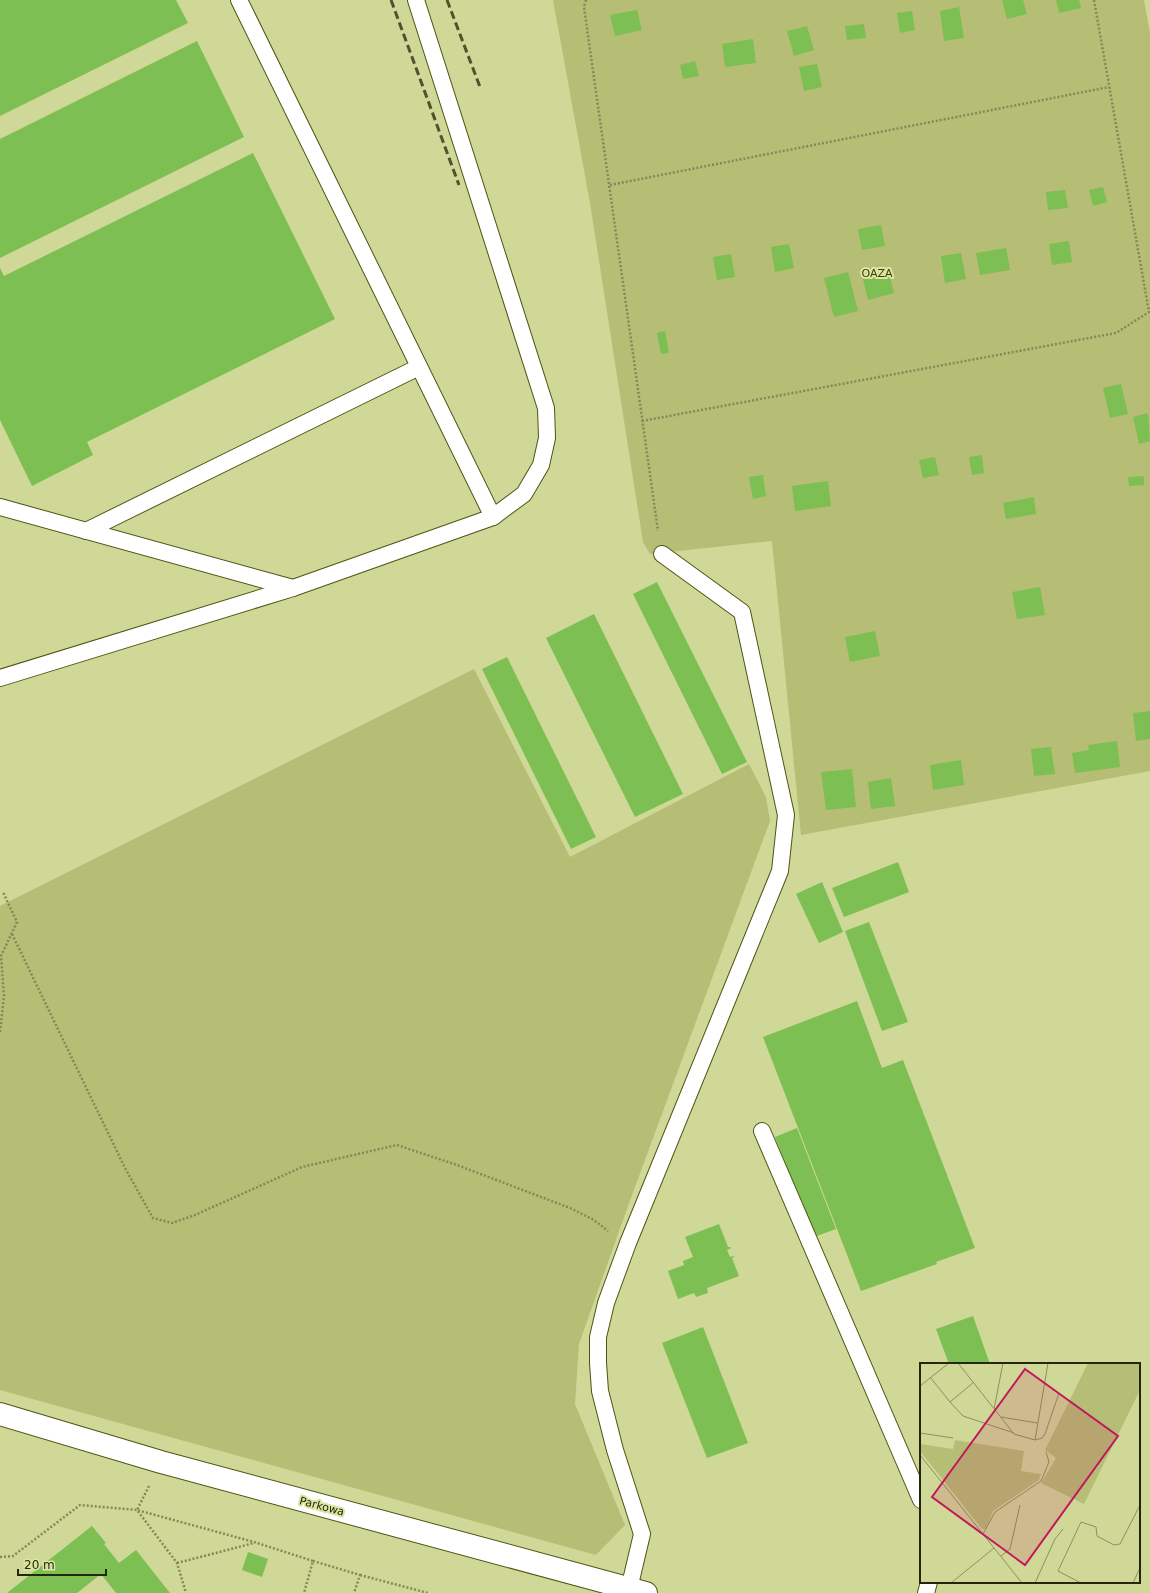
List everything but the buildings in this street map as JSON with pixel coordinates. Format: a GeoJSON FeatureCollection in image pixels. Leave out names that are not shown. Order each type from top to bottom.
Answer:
{"type":"FeatureCollection","features":[{"type":"Feature","properties":{"kind":"street","name":"Parkowa"},"geometry":{"type":"LineString","coordinates":[[0,1414],[161,1462],[638,1591]]}},
{"type":"Feature","properties":{"kind":"lane"},"geometry":{"type":"LineString","coordinates":[[239,0],[493,517]]}},
{"type":"Feature","properties":{"kind":"lane"},"geometry":{"type":"LineString","coordinates":[[0,678],[293,588],[493,517],[524,494],[541,465],[547,438],[546,408],[416,0]]}},
{"type":"Feature","properties":{"kind":"lane"},"geometry":{"type":"LineString","coordinates":[[86,531],[419,367]]}},
{"type":"Feature","properties":{"kind":"lane"},"geometry":{"type":"LineString","coordinates":[[0,507],[293,588]]}},
{"type":"Feature","properties":{"kind":"lane"},"geometry":{"type":"LineString","coordinates":[[638,1591],[642,1534],[615,1450],[600,1391],[598,1337],[606,1303],[628,1243],[780,871],[786,815],[742,612],[662,554]]}},
{"type":"Feature","properties":{"kind":"lane"},"geometry":{"type":"LineString","coordinates":[[762,1131],[920,1498]]}},
{"type":"Feature","properties":{"kind":"lane"},"geometry":{"type":"LineString","coordinates":[[926,1593],[929,1583]]}},
{"type":"Feature","properties":{"kind":"path"},"geometry":{"type":"LineString","coordinates":[[586,0],[584,7],[662,554]]}},
{"type":"Feature","properties":{"kind":"path"},"geometry":{"type":"LineString","coordinates":[[642,421],[1116,333],[1149,312],[1094,0]]}},
{"type":"Feature","properties":{"kind":"path"},"geometry":{"type":"LineString","coordinates":[[610,185],[1109,87]]}},
{"type":"Feature","properties":{"kind":"path"},"geometry":{"type":"LineString","coordinates":[[0,1032],[4,996],[2,956],[17,922],[3,892]]}},
{"type":"Feature","properties":{"kind":"path"},"geometry":{"type":"LineString","coordinates":[[12,934],[125,1168],[153,1218],[172,1223],[195,1215],[302,1167],[397,1145],[457,1165],[570,1208],[594,1220],[628,1243]]}},
{"type":"Feature","properties":{"kind":"path"},"geometry":{"type":"LineString","coordinates":[[0,1557],[13,1556],[80,1505],[137,1510],[254,1542],[360,1575],[428,1593]]}},
{"type":"Feature","properties":{"kind":"path"},"geometry":{"type":"LineString","coordinates":[[137,1510],[177,1563],[186,1593]]}},
{"type":"Feature","properties":{"kind":"path"},"geometry":{"type":"LineString","coordinates":[[177,1563],[254,1542]]}},
{"type":"Feature","properties":{"kind":"path"},"geometry":{"type":"LineString","coordinates":[[304,1593],[313,1561]]}},
{"type":"Feature","properties":{"kind":"path"},"geometry":{"type":"LineString","coordinates":[[354,1593],[360,1575]]}},
{"type":"Feature","properties":{"kind":"green space","name":"OAZA"},"geometry":{"type":"Polygon","coordinates":[[[553,0],[1144,0],[1150,33],[1150,771],[801,835],[772,541],[650,554],[643,542],[590,203],[553,0]]]}},
{"type":"Feature","properties":{"kind":"green space"},"geometry":{"type":"Polygon","coordinates":[[[474,669],[570,857],[749,764],[766,797],[770,821],[628,1206],[579,1344],[575,1404],[625,1525],[596,1555],[0,1390],[0,906],[474,669]]]}},
{"type":"Feature","properties":{"kind":"railway"},"geometry":{"type":"LineString","coordinates":[[391,0],[459,185]]}},
{"type":"Feature","properties":{"kind":"railway"},"geometry":{"type":"LineString","coordinates":[[447,0],[480,87]]}}]}
